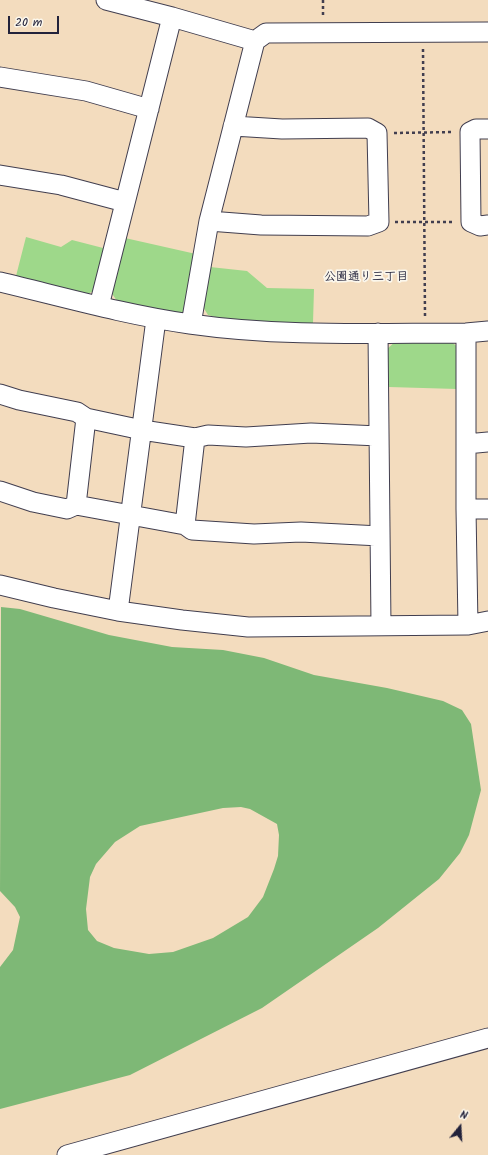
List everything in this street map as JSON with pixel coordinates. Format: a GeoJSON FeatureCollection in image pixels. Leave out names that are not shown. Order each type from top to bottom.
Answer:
{"type":"FeatureCollection","features":[{"type":"Feature","properties":{"kind":"street"},"geometry":{"type":"LineString","coordinates":[[106,0],[255,41]]}},
{"type":"Feature","properties":{"kind":"street"},"geometry":{"type":"LineString","coordinates":[[99,306],[172,17]]}},
{"type":"Feature","properties":{"kind":"street"},"geometry":{"type":"LineString","coordinates":[[191,324],[209,221],[255,41],[266,33],[488,32]]}},
{"type":"Feature","properties":{"kind":"street"},"geometry":{"type":"LineString","coordinates":[[0,77],[86,91],[149,109]]}},
{"type":"Feature","properties":{"kind":"street"},"geometry":{"type":"LineString","coordinates":[[209,221],[261,225],[322,226],[368,226],[379,222],[377,132],[368,128],[282,129],[233,126]]}},
{"type":"Feature","properties":{"kind":"street"},"geometry":{"type":"LineString","coordinates":[[479,131],[479,223]]}},
{"type":"Feature","properties":{"kind":"street"},"geometry":{"type":"LineString","coordinates":[[0,175],[61,185],[126,202]]}},
{"type":"Feature","properties":{"kind":"street"},"geometry":{"type":"LineString","coordinates":[[0,282],[156,319],[251,331],[296,333],[466,333],[488,331]]}},
{"type":"Feature","properties":{"kind":"street"},"geometry":{"type":"LineString","coordinates":[[118,611],[156,319]]}},
{"type":"Feature","properties":{"kind":"street"},"geometry":{"type":"LineString","coordinates":[[378,333],[381,626]]}},
{"type":"Feature","properties":{"kind":"street"},"geometry":{"type":"LineString","coordinates":[[466,333],[466,509],[468,625]]}},
{"type":"Feature","properties":{"kind":"street"},"geometry":{"type":"LineString","coordinates":[[0,394],[19,400],[77,412],[86,418],[142,430],[195,438],[208,435],[246,438],[311,433],[379,436]]}},
{"type":"Feature","properties":{"kind":"street"},"geometry":{"type":"LineString","coordinates":[[76,505],[86,418]]}},
{"type":"Feature","properties":{"kind":"street"},"geometry":{"type":"LineString","coordinates":[[185,525],[195,438]]}},
{"type":"Feature","properties":{"kind":"street"},"geometry":{"type":"LineString","coordinates":[[466,444],[488,442]]}},
{"type":"Feature","properties":{"kind":"street"},"geometry":{"type":"LineString","coordinates":[[0,491],[33,502],[67,509],[76,505],[185,525],[192,530],[254,534],[301,532],[380,536]]}},
{"type":"Feature","properties":{"kind":"street"},"geometry":{"type":"LineString","coordinates":[[466,509],[488,509]]}},
{"type":"Feature","properties":{"kind":"street"},"geometry":{"type":"LineString","coordinates":[[0,585],[118,611],[248,627],[468,625],[488,621]]}},
{"type":"Feature","properties":{"kind":"street"},"geometry":{"type":"LineString","coordinates":[[67,1155],[488,1038]]}},
{"type":"Feature","properties":{"kind":"path"},"geometry":{"type":"LineString","coordinates":[[423,33],[425,333]]}},
{"type":"Feature","properties":{"kind":"path"},"geometry":{"type":"LineString","coordinates":[[377,132],[479,131]]}},
{"type":"Feature","properties":{"kind":"path"},"geometry":{"type":"LineString","coordinates":[[379,222],[479,223]]}},
{"type":"Feature","properties":{"kind":"green space"},"geometry":{"type":"Polygon","coordinates":[[[26,237],[61,247],[72,240],[107,249],[95,290],[88,294],[16,276],[26,237]]]}},
{"type":"Feature","properties":{"kind":"green space"},"geometry":{"type":"Polygon","coordinates":[[[125,238],[196,254],[188,307],[181,314],[117,301],[111,292],[125,238]]]}},
{"type":"Feature","properties":{"kind":"green space"},"geometry":{"type":"Polygon","coordinates":[[[210,267],[247,271],[267,288],[314,289],[313,323],[247,322],[208,315],[203,307],[210,267]]]}},
{"type":"Feature","properties":{"kind":"green space"},"geometry":{"type":"Polygon","coordinates":[[[397,340],[449,340],[459,348],[457,389],[389,387],[386,350],[397,340]]]}},
{"type":"Feature","properties":{"kind":"green space"},"geometry":{"type":"Polygon","coordinates":[[[1,607],[20,609],[109,635],[172,647],[223,650],[264,658],[314,675],[387,688],[443,701],[462,710],[471,724],[481,790],[469,835],[460,853],[439,879],[378,928],[262,1008],[130,1075],[0,1109],[0,967],[13,950],[20,917],[15,907],[0,891],[1,607]],[[241,807],[223,808],[140,826],[115,842],[96,864],[90,877],[86,909],[88,930],[97,941],[114,948],[149,954],[173,952],[213,938],[248,917],[263,897],[274,869],[278,856],[279,835],[277,824],[250,809],[241,807]]]}},
{"type":"Feature","properties":{"kind":"district","name":"公園通り三丁目"},"geometry":{"type":"Point","coordinates":[366,278]}}]}
